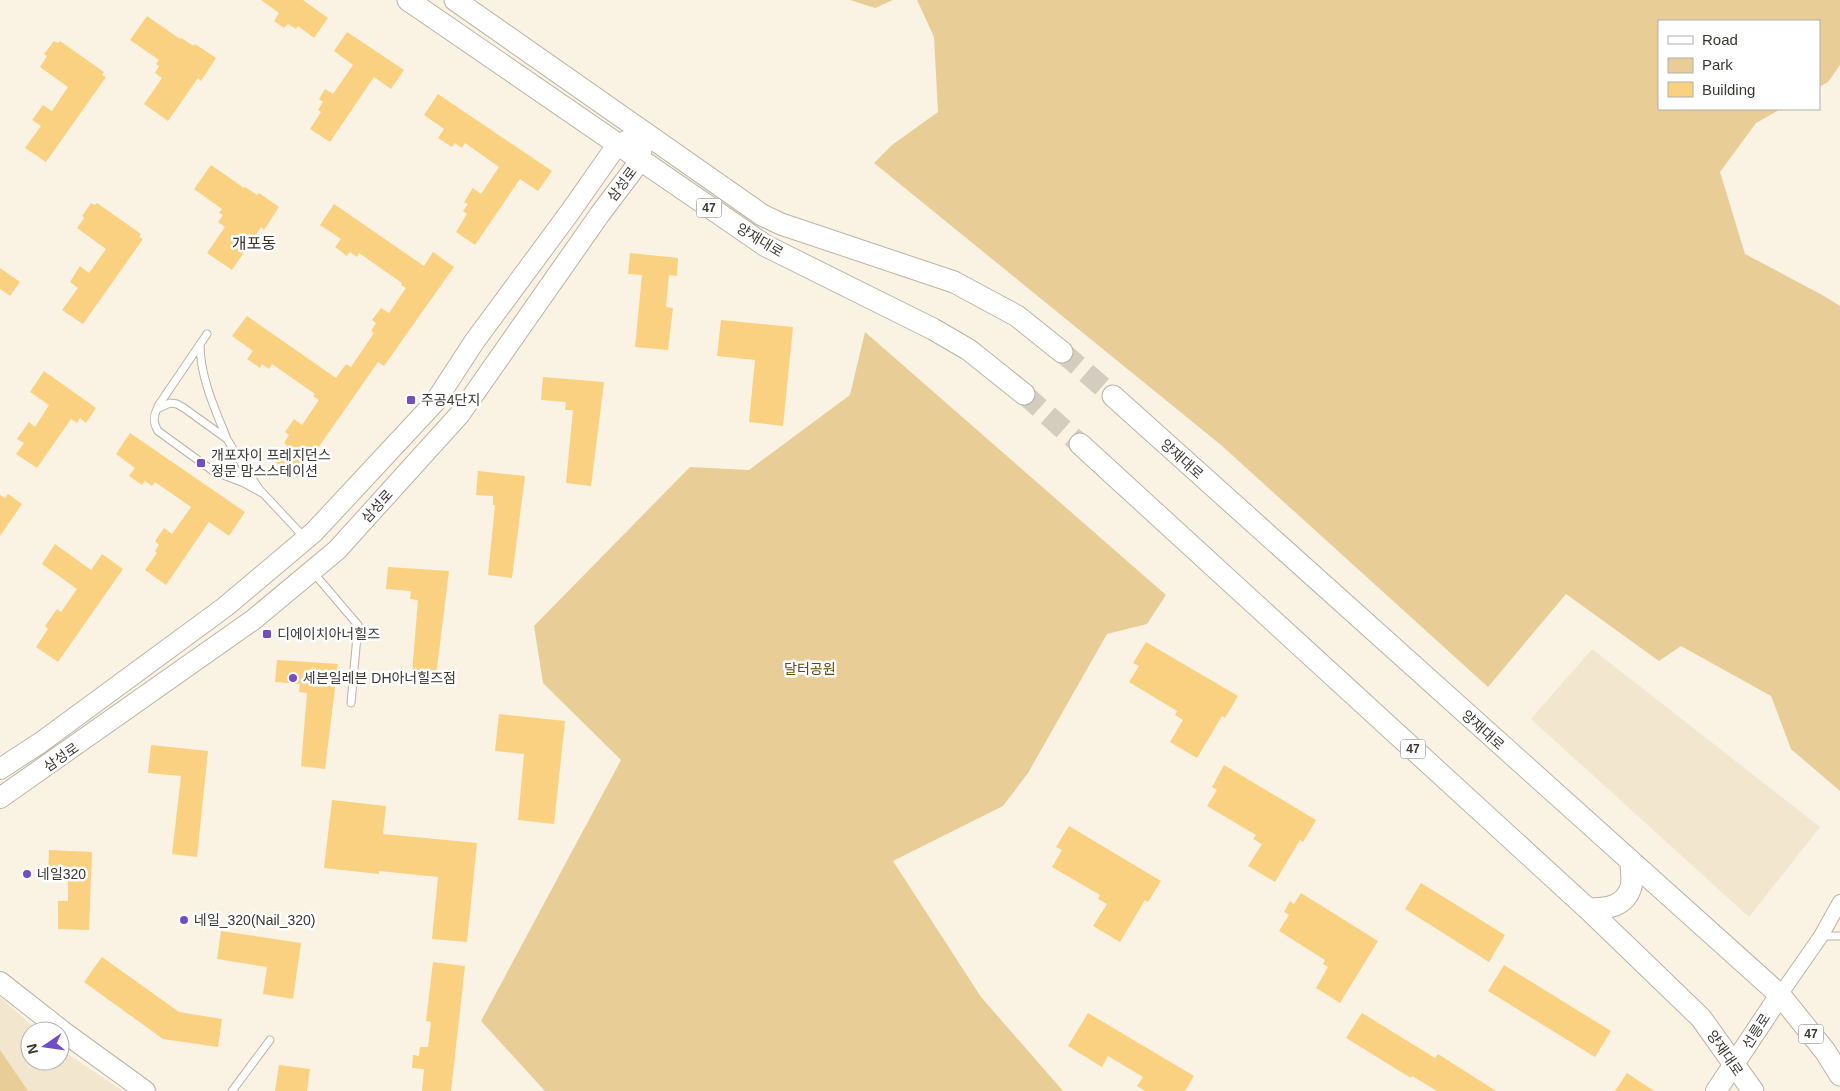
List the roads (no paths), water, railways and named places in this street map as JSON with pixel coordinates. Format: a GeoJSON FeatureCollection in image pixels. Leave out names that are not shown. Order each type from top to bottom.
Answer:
{"type":"FeatureCollection","features":[{"type":"Feature","properties":{"kind":"main road","name":"양재대로"},"geometry":{"type":"LineString","coordinates":[[408,0],[766,246],[933,329],[969,350],[1024,394]]}},
{"type":"Feature","properties":{"kind":"main road","name":"양재대로"},"geometry":{"type":"LineString","coordinates":[[455,0],[762,215],[782,224],[954,282],[1017,316],[1062,352]]}},
{"type":"Feature","properties":{"kind":"main road","name":"삼성로"},"geometry":{"type":"LineString","coordinates":[[0,769],[225,608],[306,539],[343,502],[435,402],[474,342],[617,145],[644,132]]}},
{"type":"Feature","properties":{"kind":"main road","name":"삼성로"},"geometry":{"type":"LineString","coordinates":[[0,798],[253,620],[337,550],[460,414],[640,160],[644,132]]}},
{"type":"Feature","properties":{"kind":"main road","name":"양재대로"},"geometry":{"type":"LineString","coordinates":[[1113,396],[1780,995],[1826,1051],[1840,1075]]}},
{"type":"Feature","properties":{"kind":"main road","name":"양재대로"},"geometry":{"type":"LineString","coordinates":[[1080,444],[1588,909],[1701,1018],[1733,1066],[1753,1091]]}},
{"type":"Feature","properties":{"kind":"main road"},"geometry":{"type":"LineString","coordinates":[[1588,909],[1608,908],[1622,900],[1631,886],[1631,863]]}},
{"type":"Feature","properties":{"kind":"main road"},"geometry":{"type":"LineString","coordinates":[[0,982],[65,1033],[145,1091]]}},
{"type":"Feature","properties":{"kind":"main road","name":"선릉로"},"geometry":{"type":"LineString","coordinates":[[1716,1091],[1780,995]]}},
{"type":"Feature","properties":{"kind":"street"},"geometry":{"type":"LineString","coordinates":[[1780,995],[1821,936],[1840,902]]}},
{"type":"Feature","properties":{"kind":"lane"},"geometry":{"type":"LineString","coordinates":[[207,334],[156,408],[154,424],[164,436],[213,471],[244,483],[262,493]]}},
{"type":"Feature","properties":{"kind":"lane"},"geometry":{"type":"LineString","coordinates":[[200,344],[200,356],[208,386],[228,439],[262,493]]}},
{"type":"Feature","properties":{"kind":"lane"},"geometry":{"type":"LineString","coordinates":[[156,408],[163,405],[177,404],[228,439]]}},
{"type":"Feature","properties":{"kind":"lane"},"geometry":{"type":"LineString","coordinates":[[222,458],[262,493],[306,539]]}},
{"type":"Feature","properties":{"kind":"lane"},"geometry":{"type":"LineString","coordinates":[[312,571],[358,625],[351,703]]}},
{"type":"Feature","properties":{"kind":"lane"},"geometry":{"type":"LineString","coordinates":[[1821,936],[1840,936]]}},
{"type":"Feature","properties":{"kind":"lane"},"geometry":{"type":"LineString","coordinates":[[232,1091],[270,1040]]}},
{"type":"Feature","properties":{"kind":"tunnel"},"geometry":{"type":"LineString","coordinates":[[1062,352],[1113,396]]}},
{"type":"Feature","properties":{"kind":"tunnel"},"geometry":{"type":"LineString","coordinates":[[1024,394],[1080,444]]}},
{"type":"Feature","properties":{"kind":"place","name":"주공4단지"},"geometry":{"type":"Point","coordinates":[411,400]}},
{"type":"Feature","properties":{"kind":"place","name":"개포자이 프레지던스 정문 맘스스테이션"},"geometry":{"type":"Point","coordinates":[201,463]}},
{"type":"Feature","properties":{"kind":"place","name":"디에이치아너힐즈"},"geometry":{"type":"Point","coordinates":[267,634]}},
{"type":"Feature","properties":{"kind":"place","name":"세븐일레븐 DH아너힐즈점"},"geometry":{"type":"Point","coordinates":[293,678]}},
{"type":"Feature","properties":{"kind":"place","name":"네일320"},"geometry":{"type":"Point","coordinates":[27,874]}},
{"type":"Feature","properties":{"kind":"place","name":"네일_320(Nail_320)"},"geometry":{"type":"Point","coordinates":[184,920]}},
{"type":"Feature","properties":{"kind":"district","name":"개포동"},"geometry":{"type":"Point","coordinates":[254,243]}},
{"type":"Feature","properties":{"kind":"park label","name":"달터공원"},"geometry":{"type":"Point","coordinates":[810,669]}}]}
